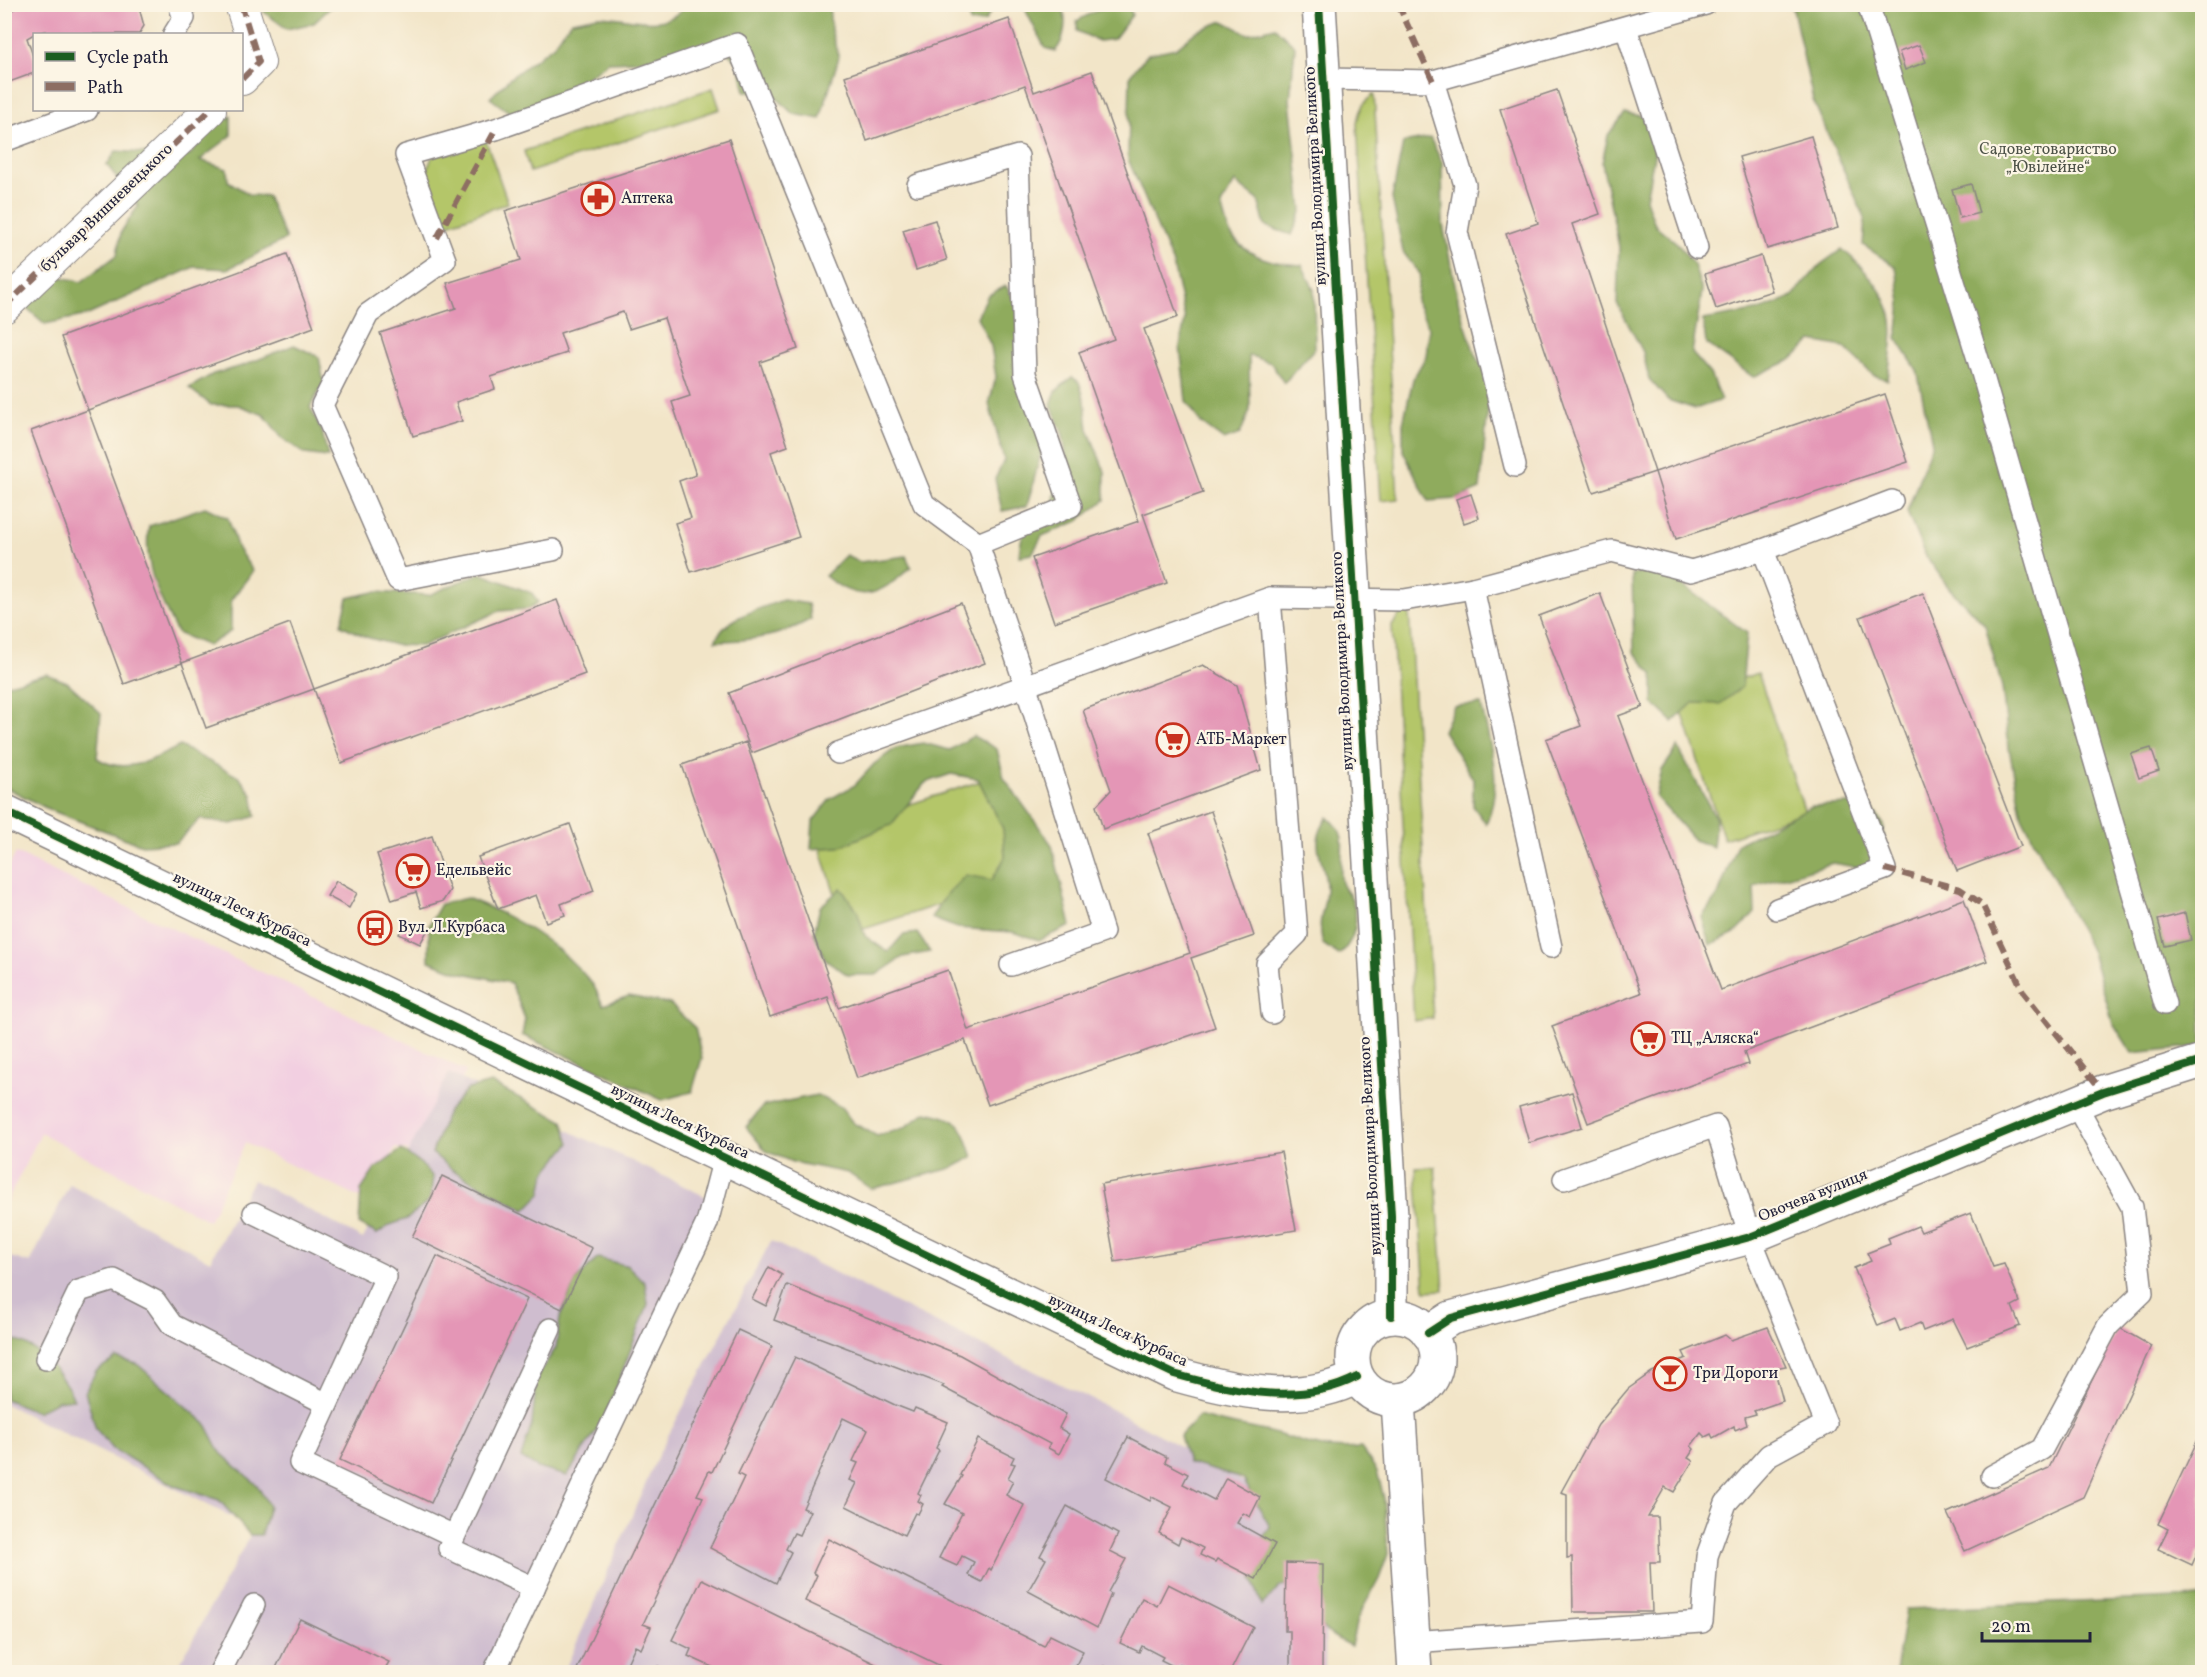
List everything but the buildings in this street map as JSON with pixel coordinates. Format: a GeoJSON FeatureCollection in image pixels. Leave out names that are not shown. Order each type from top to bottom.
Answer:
{"type":"FeatureCollection","features":[{"type":"Feature","properties":{"kind":"street"},"geometry":{"type":"LineString","coordinates":[[241,4],[259,62],[243,78]]}},
{"type":"Feature","properties":{"kind":"street","name":"вулиця Володимира Великого"},"geometry":{"type":"LineString","coordinates":[[1319,4],[1391,1216],[1391,1316]]}},
{"type":"Feature","properties":{"kind":"street","name":"бульвар Вишневецького"},"geometry":{"type":"LineString","coordinates":[[4,308],[209,111]]}},
{"type":"Feature","properties":{"kind":"street","name":"вулиця Леся Курбаса"},"geometry":{"type":"LineString","coordinates":[[4,812],[1174,1374],[1223,1388],[1268,1394],[1311,1393],[1336,1388],[1357,1377]]}},
{"type":"Feature","properties":{"kind":"street","name":"Овочева вулиця"},"geometry":{"type":"LineString","coordinates":[[1428,1333],[1451,1318],[1750,1237],[2103,1092],[2202,1062]]}},
{"type":"Feature","properties":{"kind":"street"},"geometry":{"type":"LineString","coordinates":[[1391,1316],[1407,1318],[1422,1326],[1428,1333],[1437,1354],[1436,1371],[1428,1386],[1415,1396],[1398,1401],[1382,1399],[1367,1391],[1357,1377],[1353,1354],[1362,1331],[1375,1321],[1391,1316]]}},
{"type":"Feature","properties":{"kind":"street"},"geometry":{"type":"LineString","coordinates":[[1398,1401],[1404,1463],[1413,1657]]}},
{"type":"Feature","properties":{"kind":"lane"},"geometry":{"type":"LineString","coordinates":[[175,33],[184,18],[179,4]]}},
{"type":"Feature","properties":{"kind":"lane"},"geometry":{"type":"LineString","coordinates":[[1325,79],[1433,81],[1706,4]]}},
{"type":"Feature","properties":{"kind":"lane"},"geometry":{"type":"LineString","coordinates":[[1868,4],[1978,359],[2165,1004]]}},
{"type":"Feature","properties":{"kind":"lane"},"geometry":{"type":"LineString","coordinates":[[1626,28],[1697,248]]}},
{"type":"Feature","properties":{"kind":"lane"},"geometry":{"type":"LineString","coordinates":[[553,550],[398,580],[322,405],[368,314],[445,260],[406,155],[496,129],[737,44],[924,504],[978,544],[1026,687],[1103,932],[1011,965]]}},
{"type":"Feature","properties":{"kind":"lane"},"geometry":{"type":"LineString","coordinates":[[1433,81],[1465,185],[1456,232],[1515,466]]}},
{"type":"Feature","properties":{"kind":"lane"},"geometry":{"type":"LineString","coordinates":[[4,141],[84,111]]}},
{"type":"Feature","properties":{"kind":"lane"},"geometry":{"type":"LineString","coordinates":[[918,185],[1018,156],[1025,374],[1071,506],[978,544]]}},
{"type":"Feature","properties":{"kind":"lane"},"geometry":{"type":"LineString","coordinates":[[838,753],[1270,598],[1404,600],[1473,588],[1612,551],[1691,571],[1763,550],[1892,501]]}},
{"type":"Feature","properties":{"kind":"lane"},"geometry":{"type":"LineString","coordinates":[[1763,550],[1885,868],[1777,909]]}},
{"type":"Feature","properties":{"kind":"lane"},"geometry":{"type":"LineString","coordinates":[[1473,588],[1551,947]]}},
{"type":"Feature","properties":{"kind":"lane"},"geometry":{"type":"LineString","coordinates":[[1270,598],[1297,934],[1267,964],[1272,1013]]}},
{"type":"Feature","properties":{"kind":"lane"},"geometry":{"type":"LineString","coordinates":[[1992,1476],[2042,1449],[2108,1326],[2142,1293],[2132,1207],[2075,1103]]}},
{"type":"Feature","properties":{"kind":"lane"},"geometry":{"type":"LineString","coordinates":[[1413,1657],[1702,1622],[1707,1556],[1726,1503],[1769,1455],[1826,1424],[1750,1237],[1716,1126],[1564,1179]]}},
{"type":"Feature","properties":{"kind":"lane"},"geometry":{"type":"LineString","coordinates":[[494,1672],[707,1223],[724,1158]]}},
{"type":"Feature","properties":{"kind":"lane"},"geometry":{"type":"LineString","coordinates":[[254,1213],[386,1277],[300,1463],[454,1536]]}},
{"type":"Feature","properties":{"kind":"lane"},"geometry":{"type":"LineString","coordinates":[[46,1359],[79,1291],[114,1280],[154,1301],[172,1325],[327,1404]]}},
{"type":"Feature","properties":{"kind":"lane"},"geometry":{"type":"LineString","coordinates":[[534,1588],[449,1548],[550,1329]]}},
{"type":"Feature","properties":{"kind":"lane"},"geometry":{"type":"LineString","coordinates":[[220,1672],[254,1605]]}},
{"type":"Feature","properties":{"kind":"shaded area"},"geometry":{"type":"Polygon","coordinates":[[[16,853],[466,1071],[425,1154],[395,1148],[368,1202],[245,1143],[209,1221],[41,1133],[5,1205],[4,876],[16,853]]]}},
{"type":"Feature","properties":{"kind":"shaded area"},"geometry":{"type":"Polygon","coordinates":[[[449,1073],[717,1202],[492,1672],[175,1672],[254,1528],[5,1404],[4,1255],[30,1263],[70,1184],[210,1261],[253,1180],[363,1239],[449,1073]]]}},
{"type":"Feature","properties":{"kind":"shaded area"},"geometry":{"type":"Polygon","coordinates":[[[771,1241],[1125,1416],[1262,1492],[1327,1565],[1325,1672],[564,1672],[659,1453],[771,1241]]]}},
{"type":"Feature","properties":{"kind":"green space"},"geometry":{"type":"Polygon","coordinates":[[[966,4],[995,5],[985,21],[970,23],[966,4]]]}},
{"type":"Feature","properties":{"kind":"green space"},"geometry":{"type":"Polygon","coordinates":[[[259,5],[333,5],[314,23],[287,29],[264,12],[259,5]]]}},
{"type":"Feature","properties":{"kind":"green space"},"geometry":{"type":"Polygon","coordinates":[[[686,5],[829,5],[831,30],[839,57],[820,119],[793,114],[773,94],[745,91],[739,63],[718,45],[690,47],[637,61],[609,62],[564,93],[513,115],[490,98],[509,79],[554,45],[571,21],[599,16],[657,21],[668,19],[686,5]]]}},
{"type":"Feature","properties":{"kind":"green space"},"geometry":{"type":"Polygon","coordinates":[[[1025,5],[1062,5],[1065,16],[1064,29],[1059,46],[1055,51],[1045,48],[1025,5]]]}},
{"type":"Feature","properties":{"kind":"green space"},"geometry":{"type":"Polygon","coordinates":[[[1129,5],[1132,15],[1114,39],[1099,41],[1077,31],[1077,21],[1089,14],[1108,7],[1129,5]]]}},
{"type":"Feature","properties":{"kind":"green space","name":"Садове товариство „Ювілейне“"},"geometry":{"type":"Polygon","coordinates":[[[1792,5],[2202,5],[2202,1046],[2132,1053],[2113,1023],[2092,952],[2022,817],[2009,748],[2002,687],[1985,625],[1948,587],[1924,553],[1907,512],[1932,443],[1917,370],[1897,339],[1901,303],[1896,267],[1863,245],[1865,219],[1813,100],[1792,5]]]}},
{"type":"Feature","properties":{"kind":"green space"},"geometry":{"type":"Polygon","coordinates":[[[1223,21],[1248,34],[1275,27],[1295,46],[1290,100],[1302,210],[1292,235],[1265,226],[1258,200],[1235,182],[1221,205],[1230,233],[1244,248],[1272,261],[1302,265],[1314,290],[1315,348],[1284,383],[1271,363],[1249,355],[1250,410],[1240,434],[1224,440],[1201,423],[1186,401],[1180,346],[1185,319],[1173,264],[1128,159],[1130,75],[1148,54],[1176,48],[1197,31],[1223,21]]]}},
{"type":"Feature","properties":{"kind":"green space"},"geometry":{"type":"Polygon","coordinates":[[[713,88],[720,109],[530,172],[524,151],[713,88]]]}},
{"type":"Feature","properties":{"kind":"green space"},"geometry":{"type":"Polygon","coordinates":[[[1374,94],[1398,499],[1381,501],[1357,125],[1362,108],[1374,94]]]}},
{"type":"Feature","properties":{"kind":"green space"},"geometry":{"type":"Polygon","coordinates":[[[1625,113],[1652,118],[1656,145],[1646,199],[1655,225],[1677,243],[1694,265],[1702,291],[1692,353],[1710,374],[1721,400],[1695,409],[1668,400],[1649,379],[1643,352],[1617,303],[1619,247],[1602,163],[1608,135],[1625,113]]]}},
{"type":"Feature","properties":{"kind":"green space"},"geometry":{"type":"Polygon","coordinates":[[[231,116],[231,136],[200,160],[227,169],[228,181],[250,195],[267,196],[286,239],[228,269],[194,267],[88,315],[45,324],[20,302],[46,273],[81,282],[117,255],[121,232],[138,206],[107,165],[116,151],[189,156],[213,126],[231,116]]]}},
{"type":"Feature","properties":{"kind":"green space"},"geometry":{"type":"Polygon","coordinates":[[[485,138],[508,203],[440,227],[423,180],[432,157],[485,138]]]}},
{"type":"Feature","properties":{"kind":"green space"},"geometry":{"type":"Polygon","coordinates":[[[1430,138],[1442,162],[1443,225],[1459,305],[1476,357],[1491,380],[1480,489],[1456,499],[1428,501],[1403,451],[1403,423],[1413,379],[1426,356],[1429,328],[1416,302],[1420,274],[1403,252],[1392,198],[1403,143],[1430,138]]]}},
{"type":"Feature","properties":{"kind":"green space"},"geometry":{"type":"Polygon","coordinates":[[[1842,249],[1871,279],[1888,305],[1893,330],[1888,380],[1873,375],[1844,347],[1812,341],[1791,360],[1753,377],[1706,343],[1703,320],[1761,310],[1792,297],[1820,265],[1842,249]]]}},
{"type":"Feature","properties":{"kind":"green space"},"geometry":{"type":"Polygon","coordinates":[[[1006,286],[1035,335],[1033,355],[1043,446],[1027,506],[1002,511],[995,479],[1004,460],[989,404],[996,377],[991,346],[977,317],[988,295],[1006,286]]]}},
{"type":"Feature","properties":{"kind":"green space"},"geometry":{"type":"Polygon","coordinates":[[[294,345],[319,357],[324,383],[310,407],[322,431],[328,457],[305,454],[282,438],[264,415],[238,405],[211,405],[189,388],[213,374],[242,366],[294,345]]]}},
{"type":"Feature","properties":{"kind":"green space"},"geometry":{"type":"Polygon","coordinates":[[[1072,377],[1079,382],[1085,401],[1088,429],[1105,472],[1105,500],[1078,521],[1042,536],[1032,554],[1019,556],[1024,531],[1028,525],[1053,506],[1057,481],[1067,463],[1063,435],[1051,404],[1056,391],[1072,377]]]}},
{"type":"Feature","properties":{"kind":"green space"},"geometry":{"type":"Polygon","coordinates":[[[205,507],[228,518],[238,549],[253,571],[231,600],[231,631],[208,646],[177,633],[154,581],[147,540],[149,526],[205,507]]]}},
{"type":"Feature","properties":{"kind":"green space"},"geometry":{"type":"Polygon","coordinates":[[[846,555],[860,562],[906,556],[911,567],[889,585],[870,593],[859,594],[837,585],[825,576],[846,555]]]}},
{"type":"Feature","properties":{"kind":"green space"},"geometry":{"type":"Polygon","coordinates":[[[1659,568],[1747,633],[1742,687],[1720,704],[1693,703],[1673,722],[1653,703],[1653,674],[1634,652],[1632,574],[1659,568]]]}},
{"type":"Feature","properties":{"kind":"green space"},"geometry":{"type":"Polygon","coordinates":[[[480,573],[532,593],[538,602],[528,609],[499,611],[422,646],[395,645],[366,637],[341,625],[348,598],[374,592],[429,595],[480,573]]]}},
{"type":"Feature","properties":{"kind":"green space"},"geometry":{"type":"Polygon","coordinates":[[[783,600],[808,604],[811,619],[788,630],[765,637],[715,641],[720,632],[735,619],[783,600]]]}},
{"type":"Feature","properties":{"kind":"green space"},"geometry":{"type":"Polygon","coordinates":[[[1409,611],[1433,1018],[1414,1021],[1392,626],[1400,614],[1409,611]]]}},
{"type":"Feature","properties":{"kind":"green space"},"geometry":{"type":"Polygon","coordinates":[[[1758,673],[1805,812],[1724,839],[1678,700],[1758,673]]]}},
{"type":"Feature","properties":{"kind":"green space"},"geometry":{"type":"Polygon","coordinates":[[[46,674],[67,682],[101,713],[97,758],[118,766],[129,766],[150,760],[180,746],[239,777],[252,794],[256,816],[232,824],[200,819],[176,843],[142,845],[50,810],[5,787],[5,685],[46,674]]]}},
{"type":"Feature","properties":{"kind":"green space"},"geometry":{"type":"Polygon","coordinates":[[[1481,704],[1495,779],[1491,809],[1486,824],[1473,806],[1473,779],[1443,731],[1454,706],[1481,704]]]}},
{"type":"Feature","properties":{"kind":"green space"},"geometry":{"type":"Polygon","coordinates":[[[973,736],[997,749],[1004,778],[1052,845],[1071,926],[1039,940],[1012,932],[957,928],[931,918],[946,895],[966,875],[992,880],[1005,857],[1003,829],[978,779],[951,774],[925,783],[891,825],[839,847],[811,849],[813,821],[830,799],[855,785],[874,764],[896,748],[923,743],[950,750],[973,736]]]}},
{"type":"Feature","properties":{"kind":"green space"},"geometry":{"type":"Polygon","coordinates":[[[1678,747],[1716,819],[1713,847],[1694,840],[1656,797],[1662,770],[1678,747]]]}},
{"type":"Feature","properties":{"kind":"green space"},"geometry":{"type":"Polygon","coordinates":[[[987,779],[1019,879],[848,934],[816,835],[987,779]]]}},
{"type":"Feature","properties":{"kind":"green space"},"geometry":{"type":"Polygon","coordinates":[[[1868,803],[1884,825],[1883,853],[1860,868],[1833,863],[1754,886],[1755,913],[1735,933],[1710,945],[1702,917],[1718,895],[1737,844],[1812,806],[1868,803]]]}},
{"type":"Feature","properties":{"kind":"green space"},"geometry":{"type":"Polygon","coordinates":[[[1328,817],[1340,833],[1343,848],[1342,883],[1352,899],[1356,914],[1355,929],[1349,943],[1339,955],[1323,944],[1320,927],[1326,889],[1318,845],[1322,828],[1328,817]]]}},
{"type":"Feature","properties":{"kind":"green space"},"geometry":{"type":"Polygon","coordinates":[[[841,888],[857,910],[865,936],[888,952],[903,935],[917,933],[930,952],[903,957],[876,975],[848,975],[825,959],[814,933],[820,907],[841,888]]]}},
{"type":"Feature","properties":{"kind":"green space"},"geometry":{"type":"Polygon","coordinates":[[[467,898],[518,922],[549,943],[590,981],[603,1005],[629,996],[670,1004],[695,1028],[702,1058],[692,1092],[662,1100],[522,1035],[525,1019],[511,983],[458,972],[429,961],[429,925],[441,904],[467,898]]]}},
{"type":"Feature","properties":{"kind":"green space"},"geometry":{"type":"Polygon","coordinates":[[[491,1083],[563,1121],[570,1143],[545,1173],[541,1194],[525,1210],[454,1171],[432,1153],[448,1111],[468,1089],[491,1083]]]}},
{"type":"Feature","properties":{"kind":"green space"},"geometry":{"type":"Polygon","coordinates":[[[817,1095],[841,1107],[853,1123],[877,1136],[904,1128],[926,1112],[947,1118],[959,1125],[973,1157],[952,1168],[871,1189],[848,1173],[792,1162],[766,1151],[746,1127],[763,1106],[817,1095]]]}},
{"type":"Feature","properties":{"kind":"green space"},"geometry":{"type":"Polygon","coordinates":[[[401,1150],[420,1163],[433,1177],[430,1200],[407,1219],[390,1225],[377,1234],[359,1224],[361,1190],[375,1169],[401,1150]]]}},
{"type":"Feature","properties":{"kind":"green space"},"geometry":{"type":"Polygon","coordinates":[[[1435,1167],[1444,1290],[1425,1291],[1416,1168],[1435,1167]]]}},
{"type":"Feature","properties":{"kind":"green space"},"geometry":{"type":"Polygon","coordinates":[[[598,1258],[628,1266],[645,1283],[648,1304],[605,1417],[567,1476],[538,1468],[521,1458],[532,1424],[537,1376],[556,1348],[560,1318],[575,1281],[598,1258]]]}},
{"type":"Feature","properties":{"kind":"green space"},"geometry":{"type":"Polygon","coordinates":[[[4,1339],[15,1340],[36,1351],[63,1380],[74,1399],[57,1401],[37,1412],[5,1399],[4,1339]]]}},
{"type":"Feature","properties":{"kind":"green space"},"geometry":{"type":"Polygon","coordinates":[[[116,1358],[137,1364],[206,1424],[221,1453],[257,1485],[269,1506],[261,1535],[250,1535],[219,1500],[175,1486],[113,1449],[96,1429],[85,1392],[96,1371],[116,1358]]]}},
{"type":"Feature","properties":{"kind":"green space"},"geometry":{"type":"Polygon","coordinates":[[[1199,1416],[1319,1446],[1337,1449],[1361,1448],[1377,1471],[1384,1498],[1388,1554],[1379,1579],[1357,1619],[1351,1646],[1330,1635],[1318,1622],[1311,1606],[1308,1582],[1281,1586],[1262,1605],[1252,1578],[1253,1550],[1270,1527],[1243,1479],[1188,1463],[1180,1436],[1199,1416]]]}},
{"type":"Feature","properties":{"kind":"green space"},"geometry":{"type":"Polygon","coordinates":[[[2202,1597],[2202,1672],[1896,1672],[1906,1609],[2202,1597]]]}},
{"type":"Feature","properties":{"kind":"marked path"},"geometry":{"type":"LineString","coordinates":[[241,4],[259,62],[243,78]]}},
{"type":"Feature","properties":{"kind":"marked path"},"geometry":{"type":"LineString","coordinates":[[1398,4],[1433,81]]}},
{"type":"Feature","properties":{"kind":"marked path"},"geometry":{"type":"LineString","coordinates":[[4,307],[209,111]]}},
{"type":"Feature","properties":{"kind":"marked path"},"geometry":{"type":"LineString","coordinates":[[437,238],[496,129]]}},
{"type":"Feature","properties":{"kind":"marked path"},"geometry":{"type":"LineString","coordinates":[[1885,869],[1960,889],[1982,904],[2024,993],[2103,1092]]}},
{"type":"Feature","properties":{"kind":"cycle path"},"geometry":{"type":"LineString","coordinates":[[1319,4],[1391,1216],[1391,1316]]}},
{"type":"Feature","properties":{"kind":"cycle path"},"geometry":{"type":"LineString","coordinates":[[4,811],[1174,1374],[1220,1386],[1289,1394],[1312,1392],[1357,1377]]}},
{"type":"Feature","properties":{"kind":"cycle path"},"geometry":{"type":"LineString","coordinates":[[1428,1333],[1451,1318],[1750,1237],[2103,1092],[2202,1061]]}},
{"type":"Feature","properties":{"kind":"place","name":"Аптека"},"geometry":{"type":"Point","coordinates":[598,199]}},
{"type":"Feature","properties":{"kind":"place","name":"АТБ-Маркет"},"geometry":{"type":"Point","coordinates":[1173,740]}},
{"type":"Feature","properties":{"kind":"place","name":"Едельвейс"},"geometry":{"type":"Point","coordinates":[413,871]}},
{"type":"Feature","properties":{"kind":"place","name":"Вул. Л.Курбаса"},"geometry":{"type":"Point","coordinates":[375,928]}},
{"type":"Feature","properties":{"kind":"place","name":"ТЦ „Аляска“"},"geometry":{"type":"Point","coordinates":[1648,1039]}},
{"type":"Feature","properties":{"kind":"place","name":"Три Дороги"},"geometry":{"type":"Point","coordinates":[1670,1374]}}]}
